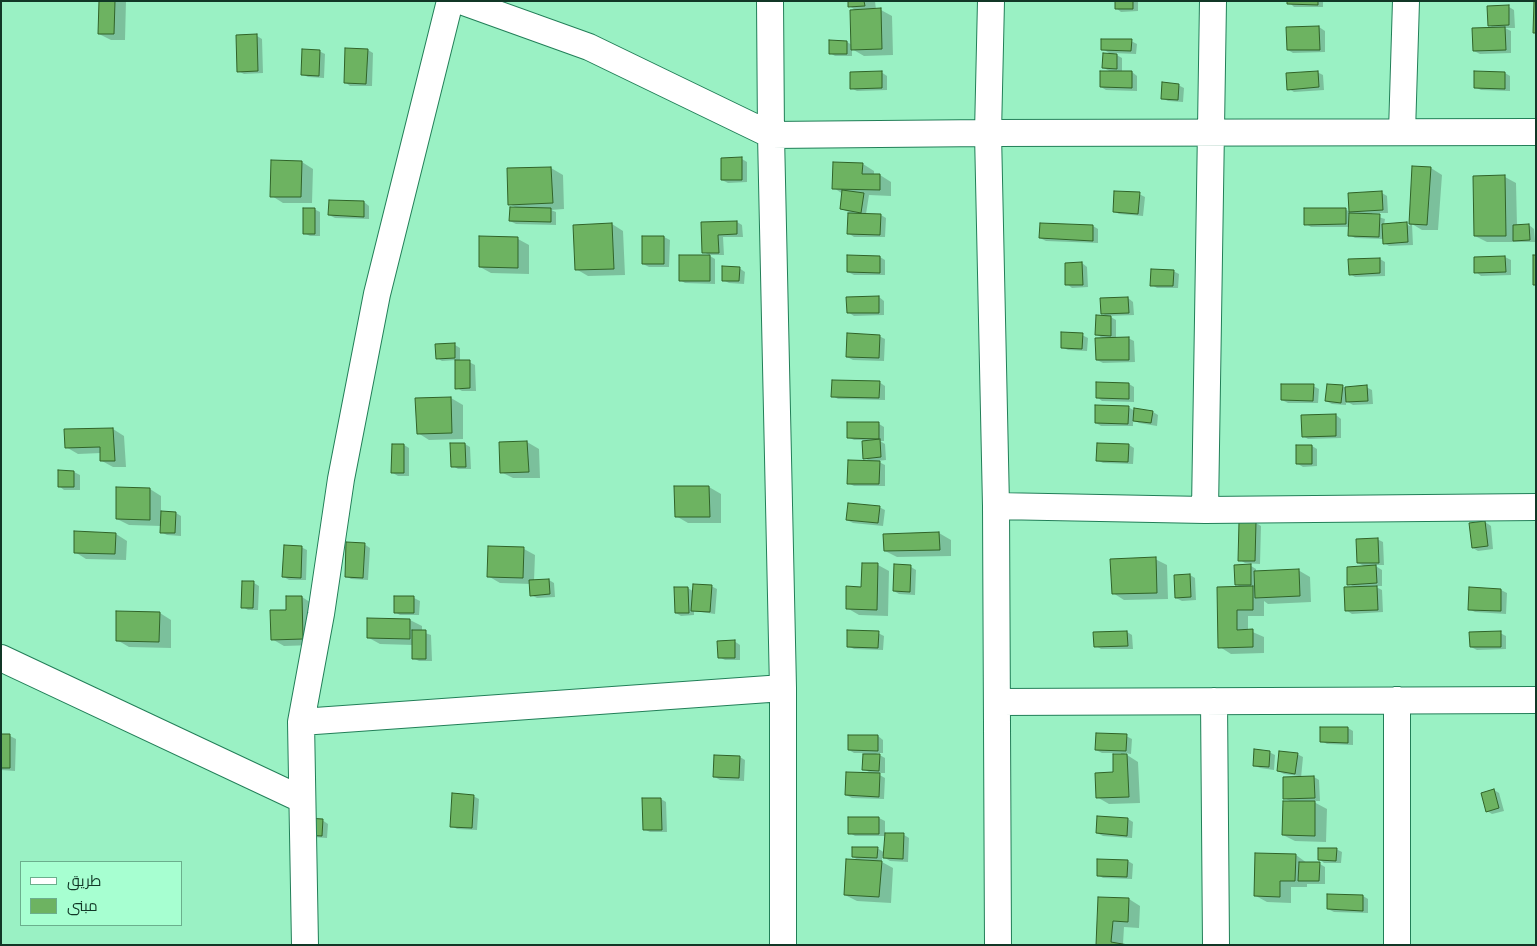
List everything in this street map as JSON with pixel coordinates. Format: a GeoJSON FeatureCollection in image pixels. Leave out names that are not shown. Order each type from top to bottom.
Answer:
{"type":"FeatureCollection","features":[{"type":"Feature","properties":{"kind":"street"},"geometry":{"type":"LineString","coordinates":[[305,945],[300,800],[300,722],[321,614],[341,479],[377,294],[450,1]]}},
{"type":"Feature","properties":{"kind":"street"},"geometry":{"type":"LineString","coordinates":[[461,1],[589,47],[771,136],[988,133],[1536,132]]}},
{"type":"Feature","properties":{"kind":"street"},"geometry":{"type":"LineString","coordinates":[[770,1],[771,136],[783,688],[783,945]]}},
{"type":"Feature","properties":{"kind":"street"},"geometry":{"type":"LineString","coordinates":[[991,1],[988,133],[996,506],[998,945]]}},
{"type":"Feature","properties":{"kind":"street"},"geometry":{"type":"LineString","coordinates":[[1205,510],[1213,1]]}},
{"type":"Feature","properties":{"kind":"street"},"geometry":{"type":"LineString","coordinates":[[1402,132],[1406,1]]}},
{"type":"Feature","properties":{"kind":"street"},"geometry":{"type":"LineString","coordinates":[[996,506],[1205,510],[1536,506]]}},
{"type":"Feature","properties":{"kind":"street"},"geometry":{"type":"LineString","coordinates":[[1,658],[300,800]]}},
{"type":"Feature","properties":{"kind":"street"},"geometry":{"type":"LineString","coordinates":[[300,722],[783,688]]}},
{"type":"Feature","properties":{"kind":"street"},"geometry":{"type":"LineString","coordinates":[[1397,700],[1397,945]]}},
{"type":"Feature","properties":{"kind":"street"},"geometry":{"type":"LineString","coordinates":[[997,702],[1536,700]]}},
{"type":"Feature","properties":{"kind":"street"},"geometry":{"type":"LineString","coordinates":[[1214,701],[1216,945]]}},
{"type":"Feature","properties":{"kind":"building"},"geometry":{"type":"Polygon","coordinates":[[[99,1],[115,1],[114,34],[98,34],[99,1]]]}},
{"type":"Feature","properties":{"kind":"building"},"geometry":{"type":"Polygon","coordinates":[[[848,1],[864,1],[865,6],[848,7],[848,1]]]}},
{"type":"Feature","properties":{"kind":"building"},"geometry":{"type":"Polygon","coordinates":[[[1115,1],[1133,1],[1133,9],[1115,9],[1115,1]]]}},
{"type":"Feature","properties":{"kind":"building"},"geometry":{"type":"Polygon","coordinates":[[[1287,1],[1318,1],[1318,5],[1287,4],[1287,1]]]}},
{"type":"Feature","properties":{"kind":"building"},"geometry":{"type":"Polygon","coordinates":[[[1534,1],[1536,1],[1536,33],[1533,33],[1534,1]]]}},
{"type":"Feature","properties":{"kind":"building"},"geometry":{"type":"Polygon","coordinates":[[[1509,5],[1509,25],[1488,26],[1487,6],[1509,5]]]}},
{"type":"Feature","properties":{"kind":"building"},"geometry":{"type":"Polygon","coordinates":[[[881,8],[882,49],[851,50],[850,10],[881,8]]]}},
{"type":"Feature","properties":{"kind":"building"},"geometry":{"type":"Polygon","coordinates":[[[1319,26],[1320,50],[1287,50],[1286,27],[1319,26]]]}},
{"type":"Feature","properties":{"kind":"building"},"geometry":{"type":"Polygon","coordinates":[[[1505,27],[1506,50],[1473,51],[1472,28],[1505,27]]]}},
{"type":"Feature","properties":{"kind":"building"},"geometry":{"type":"Polygon","coordinates":[[[257,34],[258,71],[237,72],[236,35],[257,34]]]}},
{"type":"Feature","properties":{"kind":"building"},"geometry":{"type":"Polygon","coordinates":[[[1101,39],[1132,39],[1131,51],[1101,50],[1101,39]]]}},
{"type":"Feature","properties":{"kind":"building"},"geometry":{"type":"Polygon","coordinates":[[[829,40],[847,41],[847,54],[829,54],[829,40]]]}},
{"type":"Feature","properties":{"kind":"building"},"geometry":{"type":"Polygon","coordinates":[[[345,48],[368,49],[366,84],[344,83],[345,48]]]}},
{"type":"Feature","properties":{"kind":"building"},"geometry":{"type":"Polygon","coordinates":[[[302,49],[320,50],[319,76],[301,75],[302,49]]]}},
{"type":"Feature","properties":{"kind":"building"},"geometry":{"type":"Polygon","coordinates":[[[1103,53],[1117,54],[1117,69],[1102,68],[1103,53]]]}},
{"type":"Feature","properties":{"kind":"building"},"geometry":{"type":"Polygon","coordinates":[[[882,71],[882,88],[850,89],[850,72],[882,71]]]}},
{"type":"Feature","properties":{"kind":"building"},"geometry":{"type":"Polygon","coordinates":[[[1100,71],[1132,71],[1132,88],[1100,87],[1100,71]]]}},
{"type":"Feature","properties":{"kind":"building"},"geometry":{"type":"Polygon","coordinates":[[[1318,71],[1319,87],[1287,90],[1286,73],[1318,71]]]}},
{"type":"Feature","properties":{"kind":"building"},"geometry":{"type":"Polygon","coordinates":[[[1474,71],[1505,72],[1505,89],[1474,88],[1474,71]]]}},
{"type":"Feature","properties":{"kind":"building"},"geometry":{"type":"Polygon","coordinates":[[[1162,82],[1179,84],[1178,100],[1161,99],[1162,82]]]}},
{"type":"Feature","properties":{"kind":"building"},"geometry":{"type":"Polygon","coordinates":[[[742,157],[742,180],[721,180],[721,158],[742,157]]]}},
{"type":"Feature","properties":{"kind":"building"},"geometry":{"type":"Polygon","coordinates":[[[271,160],[302,161],[301,197],[270,197],[271,160]]]}},
{"type":"Feature","properties":{"kind":"building"},"geometry":{"type":"Polygon","coordinates":[[[833,162],[863,163],[862,174],[880,174],[880,190],[832,189],[833,162]]]}},
{"type":"Feature","properties":{"kind":"building"},"geometry":{"type":"Polygon","coordinates":[[[1412,166],[1431,167],[1427,225],[1409,224],[1412,166]]]}},
{"type":"Feature","properties":{"kind":"building"},"geometry":{"type":"Polygon","coordinates":[[[551,167],[553,203],[508,205],[507,168],[551,167]]]}},
{"type":"Feature","properties":{"kind":"building"},"geometry":{"type":"Polygon","coordinates":[[[1505,175],[1506,236],[1474,236],[1473,176],[1505,175]]]}},
{"type":"Feature","properties":{"kind":"building"},"geometry":{"type":"Polygon","coordinates":[[[842,190],[864,193],[861,213],[840,209],[842,190]]]}},
{"type":"Feature","properties":{"kind":"building"},"geometry":{"type":"Polygon","coordinates":[[[1114,191],[1140,192],[1138,214],[1113,212],[1114,191]]]}},
{"type":"Feature","properties":{"kind":"building"},"geometry":{"type":"Polygon","coordinates":[[[1382,191],[1383,210],[1349,212],[1348,193],[1382,191]]]}},
{"type":"Feature","properties":{"kind":"building"},"geometry":{"type":"Polygon","coordinates":[[[329,200],[364,201],[364,217],[328,215],[329,200]]]}},
{"type":"Feature","properties":{"kind":"building"},"geometry":{"type":"Polygon","coordinates":[[[510,207],[551,208],[551,222],[509,221],[510,207]]]}},
{"type":"Feature","properties":{"kind":"building"},"geometry":{"type":"Polygon","coordinates":[[[303,208],[315,208],[315,234],[303,234],[303,208]]]}},
{"type":"Feature","properties":{"kind":"building"},"geometry":{"type":"Polygon","coordinates":[[[1304,208],[1346,208],[1346,224],[1304,225],[1304,208]]]}},
{"type":"Feature","properties":{"kind":"building"},"geometry":{"type":"Polygon","coordinates":[[[848,213],[881,214],[880,235],[847,234],[848,213]]]}},
{"type":"Feature","properties":{"kind":"building"},"geometry":{"type":"Polygon","coordinates":[[[1349,213],[1380,214],[1379,237],[1348,236],[1349,213]]]}},
{"type":"Feature","properties":{"kind":"building"},"geometry":{"type":"Polygon","coordinates":[[[737,221],[737,234],[718,235],[719,253],[702,253],[701,222],[737,221]]]}},
{"type":"Feature","properties":{"kind":"building"},"geometry":{"type":"Polygon","coordinates":[[[1407,222],[1408,242],[1383,244],[1382,224],[1407,222]]]}},
{"type":"Feature","properties":{"kind":"building"},"geometry":{"type":"Polygon","coordinates":[[[612,223],[614,269],[575,270],[573,225],[612,223]]]}},
{"type":"Feature","properties":{"kind":"building"},"geometry":{"type":"Polygon","coordinates":[[[1040,223],[1093,225],[1093,241],[1039,238],[1040,223]]]}},
{"type":"Feature","properties":{"kind":"building"},"geometry":{"type":"Polygon","coordinates":[[[1529,224],[1530,240],[1513,241],[1513,225],[1529,224]]]}},
{"type":"Feature","properties":{"kind":"building"},"geometry":{"type":"Polygon","coordinates":[[[479,236],[518,237],[518,268],[479,267],[479,236]]]}},
{"type":"Feature","properties":{"kind":"building"},"geometry":{"type":"Polygon","coordinates":[[[642,236],[664,236],[664,264],[642,264],[642,236]]]}},
{"type":"Feature","properties":{"kind":"building"},"geometry":{"type":"Polygon","coordinates":[[[679,255],[710,255],[710,281],[679,281],[679,255]]]}},
{"type":"Feature","properties":{"kind":"building"},"geometry":{"type":"Polygon","coordinates":[[[847,255],[880,256],[880,273],[847,272],[847,255]]]}},
{"type":"Feature","properties":{"kind":"building"},"geometry":{"type":"Polygon","coordinates":[[[1533,255],[1536,255],[1536,285],[1533,285],[1533,255]]]}},
{"type":"Feature","properties":{"kind":"building"},"geometry":{"type":"Polygon","coordinates":[[[1505,256],[1506,272],[1474,273],[1474,257],[1505,256]]]}},
{"type":"Feature","properties":{"kind":"building"},"geometry":{"type":"Polygon","coordinates":[[[1380,258],[1380,273],[1349,275],[1348,259],[1380,258]]]}},
{"type":"Feature","properties":{"kind":"building"},"geometry":{"type":"Polygon","coordinates":[[[1082,262],[1083,285],[1065,285],[1065,263],[1082,262]]]}},
{"type":"Feature","properties":{"kind":"building"},"geometry":{"type":"Polygon","coordinates":[[[722,266],[740,267],[739,281],[722,281],[722,266]]]}},
{"type":"Feature","properties":{"kind":"building"},"geometry":{"type":"Polygon","coordinates":[[[1151,269],[1174,270],[1173,286],[1150,286],[1151,269]]]}},
{"type":"Feature","properties":{"kind":"building"},"geometry":{"type":"Polygon","coordinates":[[[879,296],[879,313],[847,313],[846,297],[879,296]]]}},
{"type":"Feature","properties":{"kind":"building"},"geometry":{"type":"Polygon","coordinates":[[[1128,297],[1129,313],[1101,314],[1100,298],[1128,297]]]}},
{"type":"Feature","properties":{"kind":"building"},"geometry":{"type":"Polygon","coordinates":[[[1096,315],[1111,316],[1111,336],[1095,335],[1096,315]]]}},
{"type":"Feature","properties":{"kind":"building"},"geometry":{"type":"Polygon","coordinates":[[[1061,332],[1083,333],[1082,349],[1061,348],[1061,332]]]}},
{"type":"Feature","properties":{"kind":"building"},"geometry":{"type":"Polygon","coordinates":[[[847,333],[880,335],[879,358],[846,357],[847,333]]]}},
{"type":"Feature","properties":{"kind":"building"},"geometry":{"type":"Polygon","coordinates":[[[1129,337],[1129,360],[1096,360],[1095,338],[1129,337]]]}},
{"type":"Feature","properties":{"kind":"building"},"geometry":{"type":"Polygon","coordinates":[[[455,343],[455,358],[436,359],[435,344],[455,343]]]}},
{"type":"Feature","properties":{"kind":"building"},"geometry":{"type":"Polygon","coordinates":[[[455,360],[470,360],[470,388],[455,389],[455,360]]]}},
{"type":"Feature","properties":{"kind":"building"},"geometry":{"type":"Polygon","coordinates":[[[832,380],[880,381],[879,398],[831,397],[832,380]]]}},
{"type":"Feature","properties":{"kind":"building"},"geometry":{"type":"Polygon","coordinates":[[[1096,382],[1129,383],[1129,399],[1096,398],[1096,382]]]}},
{"type":"Feature","properties":{"kind":"building"},"geometry":{"type":"Polygon","coordinates":[[[1281,384],[1314,384],[1313,401],[1281,400],[1281,384]]]}},
{"type":"Feature","properties":{"kind":"building"},"geometry":{"type":"Polygon","coordinates":[[[1327,384],[1343,385],[1341,403],[1325,401],[1327,384]]]}},
{"type":"Feature","properties":{"kind":"building"},"geometry":{"type":"Polygon","coordinates":[[[1367,385],[1368,401],[1346,402],[1345,387],[1367,385]]]}},
{"type":"Feature","properties":{"kind":"building"},"geometry":{"type":"Polygon","coordinates":[[[451,397],[452,433],[417,434],[415,398],[451,397]]]}},
{"type":"Feature","properties":{"kind":"building"},"geometry":{"type":"Polygon","coordinates":[[[1095,405],[1129,406],[1128,424],[1095,423],[1095,405]]]}},
{"type":"Feature","properties":{"kind":"building"},"geometry":{"type":"Polygon","coordinates":[[[1134,408],[1153,411],[1151,423],[1133,421],[1134,408]]]}},
{"type":"Feature","properties":{"kind":"building"},"geometry":{"type":"Polygon","coordinates":[[[1336,414],[1336,436],[1302,437],[1301,415],[1336,414]]]}},
{"type":"Feature","properties":{"kind":"building"},"geometry":{"type":"Polygon","coordinates":[[[847,422],[879,422],[879,439],[847,438],[847,422]]]}},
{"type":"Feature","properties":{"kind":"building"},"geometry":{"type":"Polygon","coordinates":[[[113,428],[115,461],[100,461],[100,447],[65,448],[64,429],[113,428]]]}},
{"type":"Feature","properties":{"kind":"building"},"geometry":{"type":"Polygon","coordinates":[[[880,439],[881,457],[863,459],[862,441],[880,439]]]}},
{"type":"Feature","properties":{"kind":"building"},"geometry":{"type":"Polygon","coordinates":[[[527,441],[529,472],[500,473],[499,442],[527,441]]]}},
{"type":"Feature","properties":{"kind":"building"},"geometry":{"type":"Polygon","coordinates":[[[450,443],[465,443],[466,467],[451,467],[450,443]]]}},
{"type":"Feature","properties":{"kind":"building"},"geometry":{"type":"Polygon","coordinates":[[[1097,443],[1129,444],[1128,462],[1096,461],[1097,443]]]}},
{"type":"Feature","properties":{"kind":"building"},"geometry":{"type":"Polygon","coordinates":[[[392,444],[404,444],[404,473],[391,473],[392,444]]]}},
{"type":"Feature","properties":{"kind":"building"},"geometry":{"type":"Polygon","coordinates":[[[1296,445],[1312,445],[1312,464],[1296,464],[1296,445]]]}},
{"type":"Feature","properties":{"kind":"building"},"geometry":{"type":"Polygon","coordinates":[[[848,460],[880,461],[879,484],[847,484],[848,460]]]}},
{"type":"Feature","properties":{"kind":"building"},"geometry":{"type":"Polygon","coordinates":[[[58,470],[74,471],[74,487],[58,487],[58,470]]]}},
{"type":"Feature","properties":{"kind":"building"},"geometry":{"type":"Polygon","coordinates":[[[674,486],[709,486],[710,517],[675,517],[674,486]]]}},
{"type":"Feature","properties":{"kind":"building"},"geometry":{"type":"Polygon","coordinates":[[[116,487],[150,488],[150,520],[116,519],[116,487]]]}},
{"type":"Feature","properties":{"kind":"building"},"geometry":{"type":"Polygon","coordinates":[[[848,503],[880,506],[878,523],[846,520],[848,503]]]}},
{"type":"Feature","properties":{"kind":"building"},"geometry":{"type":"Polygon","coordinates":[[[161,511],[176,512],[175,533],[160,533],[161,511]]]}},
{"type":"Feature","properties":{"kind":"building"},"geometry":{"type":"Polygon","coordinates":[[[1485,521],[1488,546],[1472,548],[1469,523],[1485,521]]]}},
{"type":"Feature","properties":{"kind":"building"},"geometry":{"type":"Polygon","coordinates":[[[1239,522],[1256,522],[1255,561],[1238,561],[1239,522]]]}},
{"type":"Feature","properties":{"kind":"building"},"geometry":{"type":"Polygon","coordinates":[[[74,531],[116,533],[115,554],[74,553],[74,531]]]}},
{"type":"Feature","properties":{"kind":"building"},"geometry":{"type":"Polygon","coordinates":[[[939,532],[940,550],[884,551],[883,534],[939,532]]]}},
{"type":"Feature","properties":{"kind":"building"},"geometry":{"type":"Polygon","coordinates":[[[1378,538],[1379,563],[1357,563],[1356,539],[1378,538]]]}},
{"type":"Feature","properties":{"kind":"building"},"geometry":{"type":"Polygon","coordinates":[[[346,542],[365,543],[363,578],[345,577],[346,542]]]}},
{"type":"Feature","properties":{"kind":"building"},"geometry":{"type":"Polygon","coordinates":[[[284,545],[302,546],[301,578],[282,577],[284,545]]]}},
{"type":"Feature","properties":{"kind":"building"},"geometry":{"type":"Polygon","coordinates":[[[488,546],[524,547],[523,578],[487,577],[488,546]]]}},
{"type":"Feature","properties":{"kind":"building"},"geometry":{"type":"Polygon","coordinates":[[[1156,557],[1157,593],[1112,594],[1110,559],[1156,557]]]}},
{"type":"Feature","properties":{"kind":"building"},"geometry":{"type":"Polygon","coordinates":[[[862,563],[878,563],[877,610],[846,609],[846,586],[861,587],[862,563]]]}},
{"type":"Feature","properties":{"kind":"building"},"geometry":{"type":"Polygon","coordinates":[[[894,564],[911,565],[910,592],[893,591],[894,564]]]}},
{"type":"Feature","properties":{"kind":"building"},"geometry":{"type":"Polygon","coordinates":[[[1251,564],[1251,585],[1235,585],[1234,565],[1251,564]]]}},
{"type":"Feature","properties":{"kind":"building"},"geometry":{"type":"Polygon","coordinates":[[[1376,565],[1377,583],[1347,585],[1347,567],[1376,565]]]}},
{"type":"Feature","properties":{"kind":"building"},"geometry":{"type":"Polygon","coordinates":[[[1299,569],[1300,596],[1255,598],[1254,571],[1299,569]]]}},
{"type":"Feature","properties":{"kind":"building"},"geometry":{"type":"Polygon","coordinates":[[[1190,574],[1191,597],[1175,598],[1174,575],[1190,574]]]}},
{"type":"Feature","properties":{"kind":"building"},"geometry":{"type":"Polygon","coordinates":[[[549,579],[550,594],[530,596],[529,580],[549,579]]]}},
{"type":"Feature","properties":{"kind":"building"},"geometry":{"type":"Polygon","coordinates":[[[242,581],[254,581],[253,608],[241,608],[242,581]]]}},
{"type":"Feature","properties":{"kind":"building"},"geometry":{"type":"Polygon","coordinates":[[[693,584],[712,585],[710,612],[691,611],[693,584]]]}},
{"type":"Feature","properties":{"kind":"building"},"geometry":{"type":"Polygon","coordinates":[[[1253,586],[1253,610],[1237,610],[1237,630],[1253,629],[1253,647],[1218,648],[1217,587],[1253,586]]]}},
{"type":"Feature","properties":{"kind":"building"},"geometry":{"type":"Polygon","coordinates":[[[1377,586],[1378,610],[1345,611],[1344,587],[1377,586]]]}},
{"type":"Feature","properties":{"kind":"building"},"geometry":{"type":"Polygon","coordinates":[[[674,587],[688,587],[689,613],[675,613],[674,587]]]}},
{"type":"Feature","properties":{"kind":"building"},"geometry":{"type":"Polygon","coordinates":[[[1469,587],[1501,589],[1501,611],[1468,610],[1469,587]]]}},
{"type":"Feature","properties":{"kind":"building"},"geometry":{"type":"Polygon","coordinates":[[[286,596],[302,596],[303,639],[271,640],[270,610],[286,610],[286,596]]]}},
{"type":"Feature","properties":{"kind":"building"},"geometry":{"type":"Polygon","coordinates":[[[394,596],[414,596],[414,613],[394,613],[394,596]]]}},
{"type":"Feature","properties":{"kind":"building"},"geometry":{"type":"Polygon","coordinates":[[[116,611],[160,612],[159,642],[116,641],[116,611]]]}},
{"type":"Feature","properties":{"kind":"building"},"geometry":{"type":"Polygon","coordinates":[[[367,618],[410,619],[410,639],[367,638],[367,618]]]}},
{"type":"Feature","properties":{"kind":"building"},"geometry":{"type":"Polygon","coordinates":[[[412,630],[426,630],[426,659],[412,659],[412,630]]]}},
{"type":"Feature","properties":{"kind":"building"},"geometry":{"type":"Polygon","coordinates":[[[847,630],[879,631],[878,648],[847,647],[847,630]]]}},
{"type":"Feature","properties":{"kind":"building"},"geometry":{"type":"Polygon","coordinates":[[[1127,631],[1128,646],[1094,647],[1093,632],[1127,631]]]}},
{"type":"Feature","properties":{"kind":"building"},"geometry":{"type":"Polygon","coordinates":[[[1501,631],[1501,647],[1470,647],[1469,632],[1501,631]]]}},
{"type":"Feature","properties":{"kind":"building"},"geometry":{"type":"Polygon","coordinates":[[[735,640],[735,658],[718,658],[717,641],[735,640]]]}},
{"type":"Feature","properties":{"kind":"building"},"geometry":{"type":"Polygon","coordinates":[[[1320,727],[1348,727],[1348,743],[1320,742],[1320,727]]]}},
{"type":"Feature","properties":{"kind":"building"},"geometry":{"type":"Polygon","coordinates":[[[1096,733],[1127,734],[1126,751],[1095,750],[1096,733]]]}},
{"type":"Feature","properties":{"kind":"building"},"geometry":{"type":"Polygon","coordinates":[[[1,734],[10,734],[10,768],[1,768],[1,734]]]}},
{"type":"Feature","properties":{"kind":"building"},"geometry":{"type":"Polygon","coordinates":[[[848,735],[878,735],[878,751],[848,750],[848,735]]]}},
{"type":"Feature","properties":{"kind":"building"},"geometry":{"type":"Polygon","coordinates":[[[1254,749],[1270,751],[1269,767],[1253,766],[1254,749]]]}},
{"type":"Feature","properties":{"kind":"building"},"geometry":{"type":"Polygon","coordinates":[[[1279,751],[1298,753],[1295,774],[1277,771],[1279,751]]]}},
{"type":"Feature","properties":{"kind":"building"},"geometry":{"type":"Polygon","coordinates":[[[863,754],[880,754],[879,771],[862,770],[863,754]]]}},
{"type":"Feature","properties":{"kind":"building"},"geometry":{"type":"Polygon","coordinates":[[[1113,754],[1127,754],[1129,797],[1096,798],[1095,773],[1113,772],[1113,754]]]}},
{"type":"Feature","properties":{"kind":"building"},"geometry":{"type":"Polygon","coordinates":[[[714,755],[740,756],[739,778],[713,777],[714,755]]]}},
{"type":"Feature","properties":{"kind":"building"},"geometry":{"type":"Polygon","coordinates":[[[846,772],[880,773],[879,797],[845,795],[846,772]]]}},
{"type":"Feature","properties":{"kind":"building"},"geometry":{"type":"Polygon","coordinates":[[[1314,776],[1315,798],[1283,799],[1283,777],[1314,776]]]}},
{"type":"Feature","properties":{"kind":"building"},"geometry":{"type":"Polygon","coordinates":[[[1494,789],[1499,808],[1486,812],[1481,793],[1494,789]]]}},
{"type":"Feature","properties":{"kind":"building"},"geometry":{"type":"Polygon","coordinates":[[[452,793],[474,795],[472,828],[450,827],[452,793]]]}},
{"type":"Feature","properties":{"kind":"building"},"geometry":{"type":"Polygon","coordinates":[[[642,798],[661,798],[662,830],[643,830],[642,798]]]}},
{"type":"Feature","properties":{"kind":"building"},"geometry":{"type":"Polygon","coordinates":[[[1283,801],[1315,801],[1315,836],[1282,835],[1283,801]]]}},
{"type":"Feature","properties":{"kind":"building"},"geometry":{"type":"Polygon","coordinates":[[[1097,816],[1128,818],[1127,836],[1096,833],[1097,816]]]}},
{"type":"Feature","properties":{"kind":"building"},"geometry":{"type":"Polygon","coordinates":[[[848,817],[879,817],[879,834],[848,834],[848,817]]]}},
{"type":"Feature","properties":{"kind":"building"},"geometry":{"type":"Polygon","coordinates":[[[305,818],[323,819],[322,836],[304,835],[305,818]]]}},
{"type":"Feature","properties":{"kind":"building"},"geometry":{"type":"Polygon","coordinates":[[[885,833],[904,833],[903,859],[883,858],[885,833]]]}},
{"type":"Feature","properties":{"kind":"building"},"geometry":{"type":"Polygon","coordinates":[[[852,847],[878,847],[877,858],[852,857],[852,847]]]}},
{"type":"Feature","properties":{"kind":"building"},"geometry":{"type":"Polygon","coordinates":[[[1318,848],[1337,848],[1336,861],[1318,860],[1318,848]]]}},
{"type":"Feature","properties":{"kind":"building"},"geometry":{"type":"Polygon","coordinates":[[[1255,853],[1296,854],[1295,881],[1280,881],[1280,897],[1254,896],[1255,853]]]}},
{"type":"Feature","properties":{"kind":"building"},"geometry":{"type":"Polygon","coordinates":[[[846,859],[882,861],[879,897],[844,895],[846,859]]]}},
{"type":"Feature","properties":{"kind":"building"},"geometry":{"type":"Polygon","coordinates":[[[1097,859],[1128,860],[1127,877],[1097,876],[1097,859]]]}},
{"type":"Feature","properties":{"kind":"building"},"geometry":{"type":"Polygon","coordinates":[[[1299,862],[1320,862],[1319,881],[1298,881],[1299,862]]]}},
{"type":"Feature","properties":{"kind":"building"},"geometry":{"type":"Polygon","coordinates":[[[1327,894],[1363,895],[1363,911],[1327,909],[1327,894]]]}},
{"type":"Feature","properties":{"kind":"building"},"geometry":{"type":"Polygon","coordinates":[[[1098,897],[1129,898],[1128,922],[1113,921],[1111,942],[1128,945],[1096,945],[1098,897]]]}}]}
